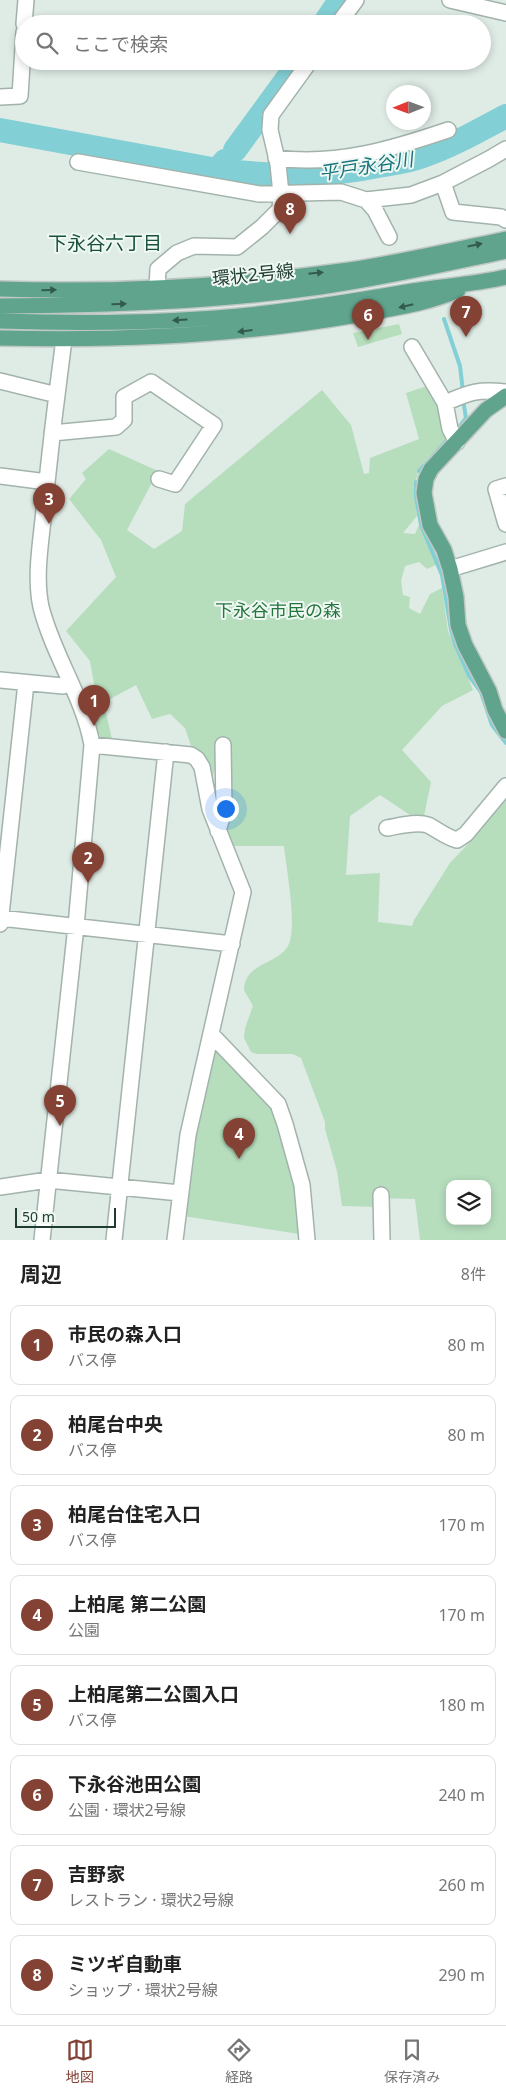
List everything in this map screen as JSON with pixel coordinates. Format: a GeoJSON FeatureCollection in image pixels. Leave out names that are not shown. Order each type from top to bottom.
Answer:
{"type":"FeatureCollection","features":[{"type":"Feature","properties":{"kind":"main road"},"geometry":{"type":"LineString","coordinates":[[0,289],[43,291],[158,288],[349,270],[506,239]]}},
{"type":"Feature","properties":{"kind":"main road","name":"環状2号線"},"geometry":{"type":"LineString","coordinates":[[0,306],[142,303],[253,295],[394,275],[506,251]]}},
{"type":"Feature","properties":{"kind":"main road"},"geometry":{"type":"LineString","coordinates":[[0,321],[99,323],[181,320],[256,314],[348,302],[444,286],[468,285],[506,278]]}},
{"type":"Feature","properties":{"kind":"main road"},"geometry":{"type":"LineString","coordinates":[[5,338],[142,338],[226,333],[309,323],[416,303],[444,296],[468,285]]}},
{"type":"Feature","properties":{"kind":"main road"},"geometry":{"type":"LineString","coordinates":[[506,396],[486,410],[432,469],[426,479],[424,494],[430,525],[444,550],[450,569],[456,597],[458,625],[465,645],[489,691],[494,710],[506,731]]}},
{"type":"Feature","properties":{"kind":"street"},"geometry":{"type":"LineString","coordinates":[[25,15],[26,0]]}},
{"type":"Feature","properties":{"kind":"street"},"geometry":{"type":"LineString","coordinates":[[345,15],[356,0]]}},
{"type":"Feature","properties":{"kind":"street"},"geometry":{"type":"LineString","coordinates":[[450,0],[506,13]]}},
{"type":"Feature","properties":{"kind":"street"},"geometry":{"type":"LineString","coordinates":[[0,97],[20,96],[22,70]]}},
{"type":"Feature","properties":{"kind":"street"},"geometry":{"type":"LineString","coordinates":[[158,288],[158,269],[177,253],[194,246],[237,247],[262,227],[280,208],[281,194],[277,161],[270,130],[271,115],[304,70]]}},
{"type":"Feature","properties":{"kind":"street"},"geometry":{"type":"LineString","coordinates":[[277,161],[348,158],[412,142],[448,130]]}},
{"type":"Feature","properties":{"kind":"street"},"geometry":{"type":"LineString","coordinates":[[78,162],[260,194],[341,192],[366,200],[411,195],[443,183],[489,160],[506,149]]}},
{"type":"Feature","properties":{"kind":"street"},"geometry":{"type":"LineString","coordinates":[[443,183],[453,212],[501,217],[506,220]]}},
{"type":"Feature","properties":{"kind":"street"},"geometry":{"type":"LineString","coordinates":[[366,200],[375,210],[389,236]]}},
{"type":"Feature","properties":{"kind":"street"},"geometry":{"type":"LineString","coordinates":[[42,1240],[76,926],[92,745],[88,725],[52,643],[41,605],[39,570],[46,482],[64,339]]}},
{"type":"Feature","properties":{"kind":"street"},"geometry":{"type":"LineString","coordinates":[[412,347],[445,403],[450,428],[456,442]]}},
{"type":"Feature","properties":{"kind":"street"},"geometry":{"type":"LineString","coordinates":[[0,381],[57,394]]}},
{"type":"Feature","properties":{"kind":"street"},"geometry":{"type":"LineString","coordinates":[[52,433],[116,427],[124,420],[124,397],[151,382],[214,425],[175,484],[159,479]]}},
{"type":"Feature","properties":{"kind":"street"},"geometry":{"type":"LineString","coordinates":[[445,403],[470,392],[484,390],[506,392]]}},
{"type":"Feature","properties":{"kind":"street"},"geometry":{"type":"LineString","coordinates":[[0,476],[46,482]]}},
{"type":"Feature","properties":{"kind":"street"},"geometry":{"type":"LineString","coordinates":[[506,486],[496,489],[506,524]]}},
{"type":"Feature","properties":{"kind":"street"},"geometry":{"type":"LineString","coordinates":[[450,569],[506,552]]}},
{"type":"Feature","properties":{"kind":"street"},"geometry":{"type":"LineString","coordinates":[[0,680],[63,686],[69,683]]}},
{"type":"Feature","properties":{"kind":"street"},"geometry":{"type":"LineString","coordinates":[[0,924],[26,683]]}},
{"type":"Feature","properties":{"kind":"street"},"geometry":{"type":"LineString","coordinates":[[92,745],[191,755],[197,758],[202,767],[210,809],[243,892],[188,1135],[175,1240]]}},
{"type":"Feature","properties":{"kind":"street"},"geometry":{"type":"LineString","coordinates":[[218,831],[224,810],[223,746]]}},
{"type":"Feature","properties":{"kind":"street"},"geometry":{"type":"LineString","coordinates":[[114,1240],[166,752]]}},
{"type":"Feature","properties":{"kind":"street"},"geometry":{"type":"LineString","coordinates":[[387,828],[420,824],[428,826],[447,838],[457,840],[466,834],[506,786]]}},
{"type":"Feature","properties":{"kind":"street"},"geometry":{"type":"LineString","coordinates":[[0,918],[232,944]]}},
{"type":"Feature","properties":{"kind":"street"},"geometry":{"type":"LineString","coordinates":[[212,1034],[278,1104],[302,1185],[307,1240]]}},
{"type":"Feature","properties":{"kind":"street"},"geometry":{"type":"LineString","coordinates":[[0,1187],[48,1180],[180,1193]]}},
{"type":"Feature","properties":{"kind":"street"},"geometry":{"type":"LineString","coordinates":[[382,1195],[382,1240]]}},
{"type":"Feature","properties":{"kind":"green space"},"geometry":{"type":"Polygon","coordinates":[[[399,324],[402,334],[358,347],[353,333],[399,324]]]}},
{"type":"Feature","properties":{"kind":"green space","name":"下永谷市民の森"},"geometry":{"type":"Polygon","coordinates":[[[427,386],[442,408],[448,438],[429,457],[419,471],[416,479],[417,516],[403,533],[415,534],[419,525],[440,563],[427,569],[419,562],[405,566],[401,581],[403,595],[410,597],[409,608],[420,614],[430,594],[442,588],[448,631],[473,690],[442,706],[402,750],[431,782],[421,831],[413,817],[380,795],[350,816],[346,875],[380,873],[378,922],[412,926],[450,863],[467,845],[506,790],[506,1240],[420,1240],[415,1199],[378,1198],[378,1207],[342,1206],[337,1171],[325,1129],[325,1122],[301,1058],[293,1054],[257,1054],[251,1052],[244,1038],[245,1028],[253,1006],[244,990],[246,981],[255,969],[283,952],[288,946],[291,937],[292,912],[284,846],[233,846],[221,811],[223,802],[215,766],[212,781],[204,754],[191,746],[185,728],[170,714],[152,719],[136,685],[110,699],[106,713],[112,739],[102,738],[97,732],[86,701],[96,695],[90,661],[66,631],[116,577],[101,540],[69,499],[86,479],[82,473],[109,449],[158,471],[127,530],[154,549],[182,531],[185,504],[322,390],[351,425],[364,474],[369,473],[370,458],[419,439],[406,393],[427,386]]]}},
{"type":"Feature","properties":{"kind":"green space"},"geometry":{"type":"Polygon","coordinates":[[[219,1052],[269,1106],[277,1124],[295,1183],[299,1234],[183,1216],[195,1134],[212,1054],[219,1052]]]}},
{"type":"Feature","properties":{"kind":"waterway","name":"平戸永谷川"},"geometry":{"type":"LineString","coordinates":[[330,15],[340,0]]}},
{"type":"Feature","properties":{"kind":"waterway","name":"平戸永谷川"},"geometry":{"type":"LineString","coordinates":[[235,150],[293,70]]}},
{"type":"Feature","properties":{"kind":"waterway","name":"平戸永谷川"},"geometry":{"type":"LineString","coordinates":[[217,170],[300,175],[341,172],[402,162],[442,148],[506,116]]}},
{"type":"Feature","properties":{"kind":"waterway","name":"平戸永谷川"},"geometry":{"type":"LineString","coordinates":[[0,130],[217,170],[225,161]]}},
{"type":"Feature","properties":{"kind":"waterway"},"geometry":{"type":"LineString","coordinates":[[444,319],[460,366],[463,392]]}},
{"type":"Feature","properties":{"kind":"waterway"},"geometry":{"type":"LineString","coordinates":[[456,431],[466,418],[463,399]]}},
{"type":"Feature","properties":{"kind":"waterway"},"geometry":{"type":"LineString","coordinates":[[419,471],[449,438]]}},
{"type":"Feature","properties":{"kind":"waterway"},"geometry":{"type":"LineString","coordinates":[[416,482],[416,497],[421,525],[442,575],[455,644],[469,676],[481,692],[492,725],[506,743]]}},
{"type":"Feature","properties":{"kind":"place","name":"ミツギ自動車"},"geometry":{"type":"Point","coordinates":[290,234]}},
{"type":"Feature","properties":{"kind":"place","name":"吉野家"},"geometry":{"type":"Point","coordinates":[466,337]}},
{"type":"Feature","properties":{"kind":"place","name":"下永谷池田公園"},"geometry":{"type":"Point","coordinates":[368,340]}},
{"type":"Feature","properties":{"kind":"place","name":"柏尾台住宅入口"},"geometry":{"type":"Point","coordinates":[49,524]}},
{"type":"Feature","properties":{"kind":"place","name":"市民の森入口"},"geometry":{"type":"Point","coordinates":[94,726]}},
{"type":"Feature","properties":{"kind":"place","name":"柏尾台中央"},"geometry":{"type":"Point","coordinates":[88,883]}},
{"type":"Feature","properties":{"kind":"place","name":"上柏尾第二公園入口"},"geometry":{"type":"Point","coordinates":[60,1126]}},
{"type":"Feature","properties":{"kind":"place","name":"上柏尾 第二公園"},"geometry":{"type":"Point","coordinates":[239,1159]}},
{"type":"Feature","properties":{"kind":"district","name":"下永谷六丁目"},"geometry":{"type":"Point","coordinates":[105,243]}}]}
